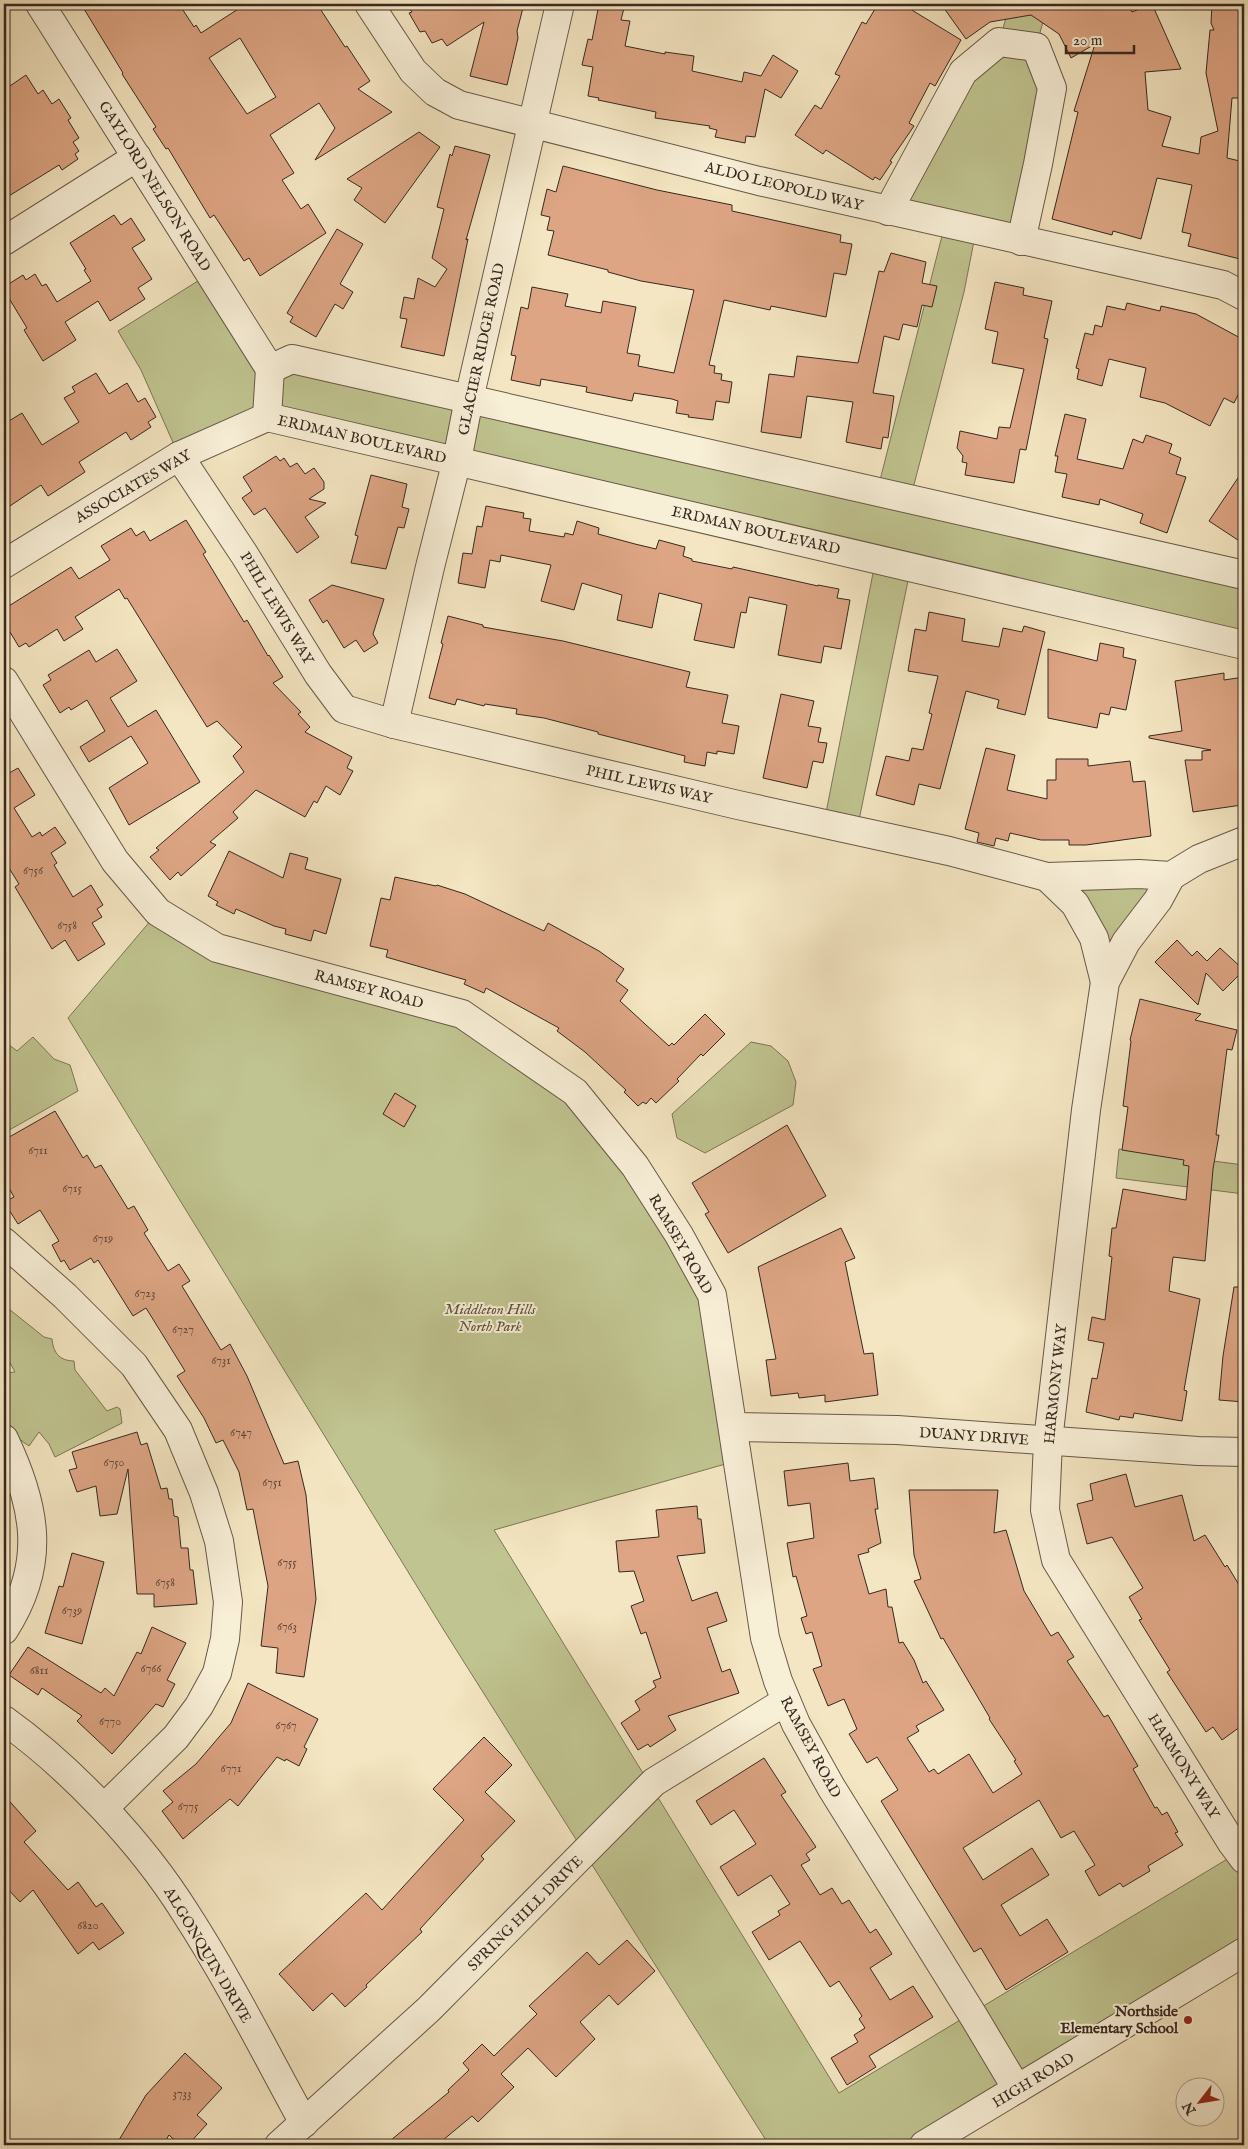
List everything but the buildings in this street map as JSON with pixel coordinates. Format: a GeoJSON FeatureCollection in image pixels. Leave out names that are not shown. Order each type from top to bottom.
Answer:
{"type":"FeatureCollection","features":[{"type":"Feature","properties":{"kind":"street","name":"GAYLORD NELSON ROAD"},"geometry":{"type":"LineString","coordinates":[[40,4],[270,369]]}},
{"type":"Feature","properties":{"kind":"street","name":"ALDO LEOPOLD WAY"},"geometry":{"type":"LineString","coordinates":[[369,4],[413,71],[435,92],[459,105],[759,181],[1223,285],[1244,296]]}},
{"type":"Feature","properties":{"kind":"street","name":"GLACIER RIDGE ROAD"},"geometry":{"type":"LineString","coordinates":[[394,724],[457,460],[469,399],[534,124],[560,4]]}},
{"type":"Feature","properties":{"kind":"street"},"geometry":{"type":"LineString","coordinates":[[888,210],[963,72],[999,42],[1036,47],[1052,88],[1021,241]]}},
{"type":"Feature","properties":{"kind":"street"},"geometry":{"type":"LineString","coordinates":[[4,241],[137,158]]}},
{"type":"Feature","properties":{"kind":"street"},"geometry":{"type":"LineString","coordinates":[[270,369],[292,359],[1244,574]]}},
{"type":"Feature","properties":{"kind":"street","name":"ERDMAN BOULEVARD"},"geometry":{"type":"LineString","coordinates":[[270,369],[267,417],[1244,644]]}},
{"type":"Feature","properties":{"kind":"street","name":"ASSOCIATES WAY"},"geometry":{"type":"LineString","coordinates":[[4,564],[179,456],[267,417]]}},
{"type":"Feature","properties":{"kind":"street","name":"PHIL LEWIS WAY"},"geometry":{"type":"LineString","coordinates":[[179,456],[244,554],[318,674],[344,709],[394,724],[949,851],[1046,877],[1139,874],[1172,876]]}},
{"type":"Feature","properties":{"kind":"street","name":"RAMSEY ROAD"},"geometry":{"type":"LineString","coordinates":[[4,681],[115,861],[158,912],[217,948],[462,1014],[575,1092],[635,1166],[679,1235],[712,1295],[765,1638],[786,1701],[812,1755],[831,1787],[974,2016],[1017,2089]]}},
{"type":"Feature","properties":{"kind":"street"},"geometry":{"type":"LineString","coordinates":[[1172,876],[1199,859],[1244,841]]}},
{"type":"Feature","properties":{"kind":"street","name":"HARMONY WAY"},"geometry":{"type":"LineString","coordinates":[[1172,876],[1158,900],[1126,942],[1105,982],[1086,1110],[1048,1441],[1045,1510],[1056,1560],[1232,1843],[1244,1859]]}},
{"type":"Feature","properties":{"kind":"street"},"geometry":{"type":"LineString","coordinates":[[1046,877],[1075,904],[1094,938],[1105,982]]}},
{"type":"Feature","properties":{"kind":"street"},"geometry":{"type":"LineString","coordinates":[[4,1242],[65,1296],[134,1365],[178,1430],[204,1493],[220,1541],[228,1602],[225,1639],[217,1673],[199,1706],[176,1737],[104,1808]]}},
{"type":"Feature","properties":{"kind":"street","name":"DUANY DRIVE"},"geometry":{"type":"LineString","coordinates":[[733,1428],[897,1430],[1244,1452]]}},
{"type":"Feature","properties":{"kind":"street"},"geometry":{"type":"LineString","coordinates":[[4,1439],[15,1462],[29,1504],[33,1544],[33,1556],[28,1576],[4,1630]]}},
{"type":"Feature","properties":{"kind":"street","name":"SPRING HILL DRIVE"},"geometry":{"type":"LineString","coordinates":[[279,2145],[430,2008],[654,1782],[786,1701]]}},
{"type":"Feature","properties":{"kind":"street","name":"ALGONQUIN DRIVE"},"geometry":{"type":"LineString","coordinates":[[4,1720],[30,1740],[104,1808],[155,1869],[184,1910],[229,1985],[304,2123]]}},
{"type":"Feature","properties":{"kind":"street","name":"HIGH ROAD"},"geometry":{"type":"LineString","coordinates":[[924,2145],[1244,1952]]}},
{"type":"Feature","properties":{"kind":"green space"},"geometry":{"type":"Polygon","coordinates":[[[1010,4],[1048,4],[1036,47],[1052,88],[1021,241],[976,231],[964,292],[910,500],[1244,575],[1244,645],[911,566],[857,830],[824,823],[876,558],[267,417],[179,456],[141,370],[118,331],[209,274],[270,369],[292,359],[877,492],[945,224],[888,211],[999,42],[1010,4]]]}},
{"type":"Feature","properties":{"kind":"green space"},"geometry":{"type":"Polygon","coordinates":[[[1171,876],[1105,982],[1047,877],[1171,876]]]}},
{"type":"Feature","properties":{"kind":"green space","name":"Middleton Hills North Park"},"geometry":{"type":"Polygon","coordinates":[[[158,912],[217,948],[462,1014],[575,1092],[712,1295],[736,1461],[494,1530],[839,2093],[1239,1852],[1244,1859],[1244,1952],[924,2145],[769,2145],[445,1632],[68,1018],[158,912]]]}},
{"type":"Feature","properties":{"kind":"green space"},"geometry":{"type":"Polygon","coordinates":[[[33,1037],[54,1059],[70,1065],[78,1091],[4,1133],[4,1047],[8,1044],[17,1051],[33,1037]]]}},
{"type":"Feature","properties":{"kind":"green space"},"geometry":{"type":"Polygon","coordinates":[[[751,1042],[771,1046],[788,1061],[796,1082],[793,1105],[705,1153],[677,1138],[672,1114],[751,1042]]]}},
{"type":"Feature","properties":{"kind":"green space"},"geometry":{"type":"Polygon","coordinates":[[[1119,1149],[1244,1165],[1244,1194],[1116,1178],[1119,1149]]]}},
{"type":"Feature","properties":{"kind":"green space"},"geometry":{"type":"Polygon","coordinates":[[[4,1305],[44,1337],[52,1339],[54,1348],[61,1358],[74,1361],[75,1370],[107,1411],[117,1407],[120,1409],[122,1423],[55,1457],[49,1444],[39,1432],[29,1446],[20,1439],[13,1431],[6,1414],[4,1373],[15,1372],[4,1352],[4,1305]]]}},
{"type":"Feature","properties":{"kind":"place","name":"Northside Elementary School"},"geometry":{"type":"Point","coordinates":[1188,2020]}}]}
